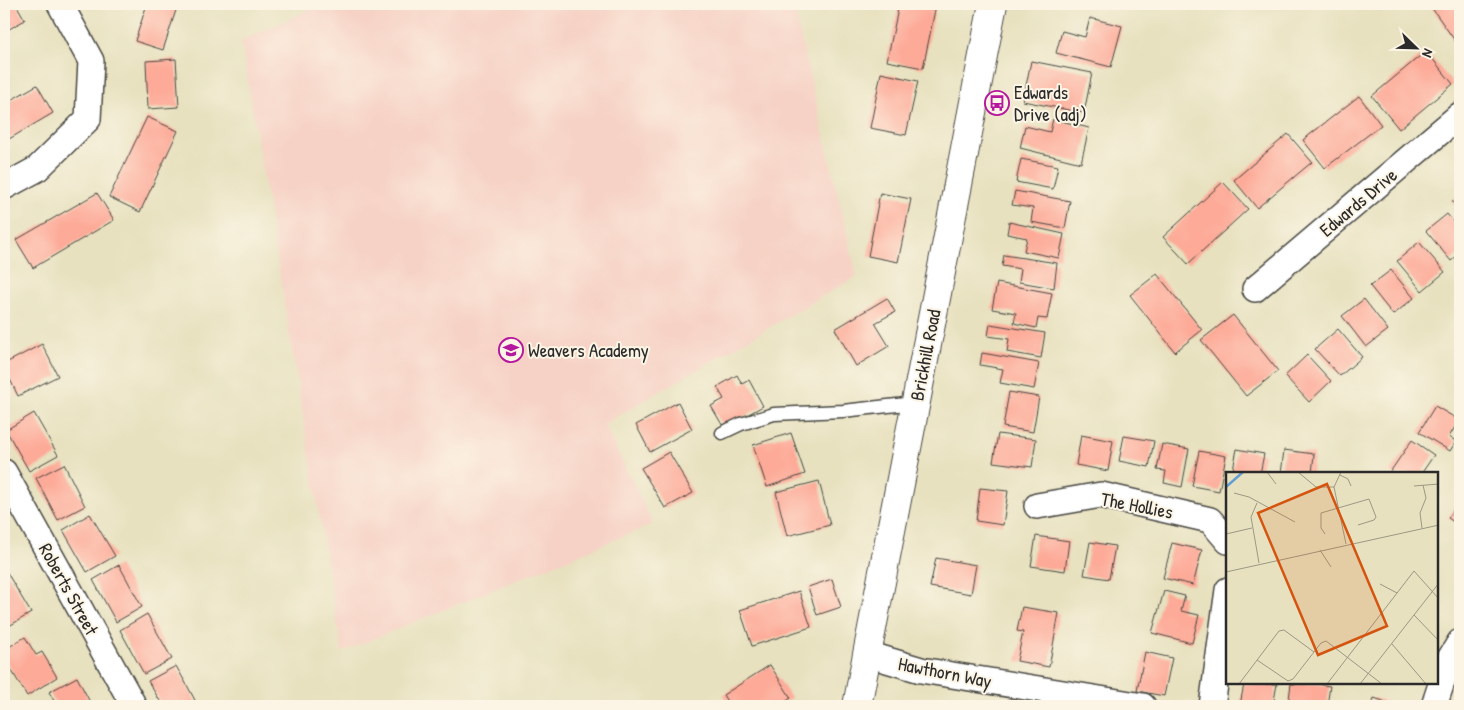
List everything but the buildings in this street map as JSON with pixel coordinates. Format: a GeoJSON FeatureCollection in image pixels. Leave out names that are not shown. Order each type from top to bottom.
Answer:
{"type":"FeatureCollection","features":[{"type":"Feature","properties":{"kind":"street"},"geometry":{"type":"LineString","coordinates":[[4,187],[37,169],[88,118],[92,61],[60,4]]}},
{"type":"Feature","properties":{"kind":"street","name":"Brickhill Road"},"geometry":{"type":"LineString","coordinates":[[856,706],[993,4]]}},
{"type":"Feature","properties":{"kind":"street","name":"Edwards Drive"},"geometry":{"type":"LineString","coordinates":[[1256,289],[1460,115]]}},
{"type":"Feature","properties":{"kind":"street","name":"Roberts Street"},"geometry":{"type":"LineString","coordinates":[[4,472],[134,706]]}},
{"type":"Feature","properties":{"kind":"street","name":"The Hollies"},"geometry":{"type":"LineString","coordinates":[[1037,506],[1101,495],[1210,520],[1226,538]]}},
{"type":"Feature","properties":{"kind":"street"},"geometry":{"type":"LineString","coordinates":[[1212,706],[1226,604]]}},
{"type":"Feature","properties":{"kind":"street"},"geometry":{"type":"LineString","coordinates":[[1434,706],[1449,660],[1460,642]]}},
{"type":"Feature","properties":{"kind":"street","name":"Hawthorn Way"},"geometry":{"type":"LineString","coordinates":[[867,654],[921,670],[1143,706]]}},
{"type":"Feature","properties":{"kind":"lane"},"geometry":{"type":"LineString","coordinates":[[722,433],[741,424],[774,414],[843,411],[915,403]]}},
{"type":"Feature","properties":{"kind":"shaded area","name":"Weavers Academy"},"geometry":{"type":"Polygon","coordinates":[[[322,4],[793,4],[857,276],[604,424],[653,524],[342,652],[241,41],[322,4]]]}},
{"type":"Feature","properties":{"kind":"place","name":"Edwards Drive (adj)"},"geometry":{"type":"Point","coordinates":[997,103]}},
{"type":"Feature","properties":{"kind":"place","name":"Weavers Academy"},"geometry":{"type":"Point","coordinates":[511,350]}}]}
